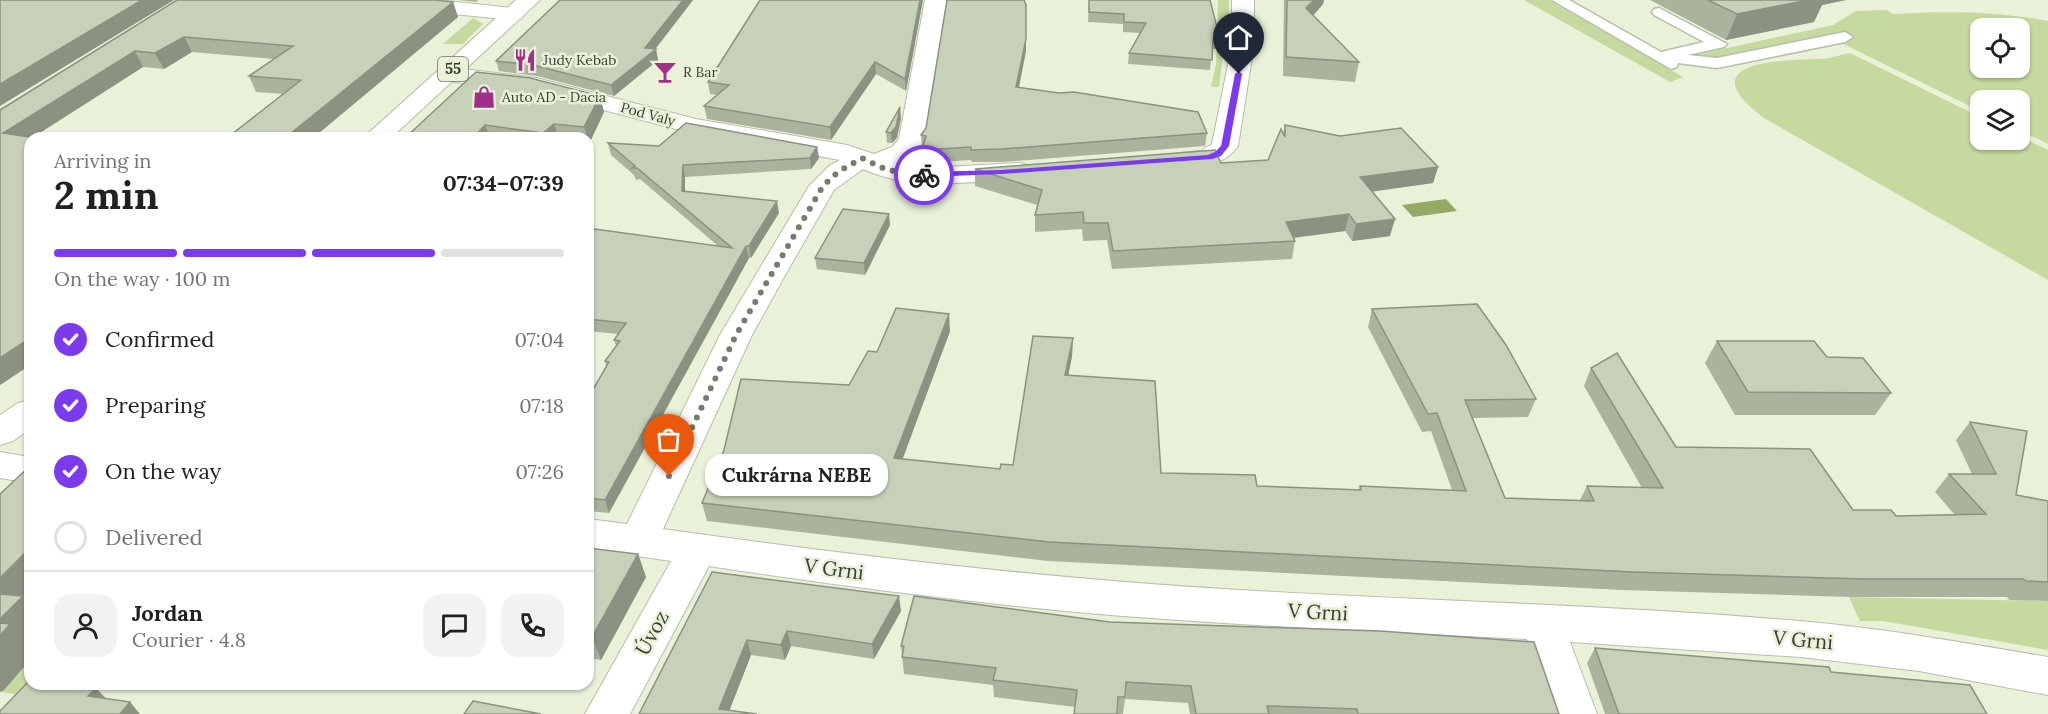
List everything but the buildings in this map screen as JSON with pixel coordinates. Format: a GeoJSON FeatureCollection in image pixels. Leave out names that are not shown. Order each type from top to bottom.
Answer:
{"type":"FeatureCollection","features":[{"type":"Feature","properties":{"kind":"street"},"geometry":{"type":"LineString","coordinates":[[375,0],[521,7]]}},
{"type":"Feature","properties":{"kind":"street"},"geometry":{"type":"LineString","coordinates":[[639,541],[736,335],[823,186],[838,172],[868,161],[901,153],[911,143],[936,0]]}},
{"type":"Feature","properties":{"kind":"street"},"geometry":{"type":"LineString","coordinates":[[1151,162],[1209,157],[1218,154],[1225,146],[1243,45],[1243,0]]}},
{"type":"Feature","properties":{"kind":"street","name":"55"},"geometry":{"type":"LineString","coordinates":[[383,132],[521,7]]}},
{"type":"Feature","properties":{"kind":"street","name":"Pod Valy"},"geometry":{"type":"LineString","coordinates":[[447,74],[536,85],[672,121],[830,150],[896,172],[922,175],[1047,169]]}},
{"type":"Feature","properties":{"kind":"street"},"geometry":{"type":"LineString","coordinates":[[0,432],[24,416]]}},
{"type":"Feature","properties":{"kind":"street","name":"V Grni"},"geometry":{"type":"LineString","coordinates":[[594,535],[697,551],[1065,594],[1801,639],[1919,653],[2048,676]]}},
{"type":"Feature","properties":{"kind":"street","name":"Úvoz"},"geometry":{"type":"LineString","coordinates":[[607,714],[697,551]]}},
{"type":"Feature","properties":{"kind":"street"},"geometry":{"type":"LineString","coordinates":[[1543,625],[1575,714]]}},
{"type":"Feature","properties":{"kind":"lane"},"geometry":{"type":"LineString","coordinates":[[1559,0],[1690,75]]}},
{"type":"Feature","properties":{"kind":"lane"},"geometry":{"type":"LineString","coordinates":[[1658,56],[1719,44],[1659,12]]}},
{"type":"Feature","properties":{"kind":"lane"},"geometry":{"type":"LineString","coordinates":[[1658,56],[1717,63],[1845,37]]}},
{"type":"Feature","properties":{"kind":"lane"},"geometry":{"type":"LineString","coordinates":[[1818,43],[1843,55]]}},
{"type":"Feature","properties":{"kind":"shaded area"},"geometry":{"type":"Polygon","coordinates":[[[1218,0],[1229,0],[1229,9],[1219,87],[1211,87],[1216,64],[1218,0]]]}},
{"type":"Feature","properties":{"kind":"shaded area"},"geometry":{"type":"Polygon","coordinates":[[[1524,0],[1549,0],[1683,77],[1670,82],[1524,0]]]}},
{"type":"Feature","properties":{"kind":"shaded area"},"geometry":{"type":"Polygon","coordinates":[[[1887,10],[1893,14],[1952,12],[2028,18],[1970,18],[1970,78],[2030,78],[2030,18],[2048,21],[2048,144],[2030,135],[2030,90],[1970,90],[1970,106],[1825,35],[1708,61],[1691,56],[1833,25],[1856,11],[1887,10]]]}},
{"type":"Feature","properties":{"kind":"shaded area"},"geometry":{"type":"Polygon","coordinates":[[[473,18],[483,24],[463,44],[443,44],[473,18]]]}},
{"type":"Feature","properties":{"kind":"shaded area"},"geometry":{"type":"Polygon","coordinates":[[[1850,53],[1970,112],[1970,150],[2030,150],[2030,141],[2048,150],[2048,280],[1764,118],[1743,99],[1735,85],[1738,75],[1748,68],[1764,63],[1826,58],[1850,53]]]}},
{"type":"Feature","properties":{"kind":"shaded area"},"geometry":{"type":"Polygon","coordinates":[[[1446,199],[1457,211],[1413,217],[1402,205],[1446,199]]]}},
{"type":"Feature","properties":{"kind":"shaded area"},"geometry":{"type":"Polygon","coordinates":[[[1849,597],[2048,601],[2048,650],[1883,621],[1860,621],[1849,597]]]}},
{"type":"Feature","properties":{"kind":"shaded area"},"geometry":{"type":"Polygon","coordinates":[[[24,666],[25,690],[21,695],[0,692],[24,666]]]}},
{"type":"Feature","properties":{"kind":"way so far"},"geometry":{"type":"LineString","coordinates":[[669,476],[736,335],[823,186],[838,172],[862,158],[887,170],[924,175]]}},
{"type":"Feature","properties":{"kind":"place","name":"Judy Kebab"},"geometry":{"type":"Point","coordinates":[525,60]}},
{"type":"Feature","properties":{"kind":"place","name":"R Bar"},"geometry":{"type":"Point","coordinates":[665,72]}},
{"type":"Feature","properties":{"kind":"place","name":"Auto AD - Dacia"},"geometry":{"type":"Point","coordinates":[484,97]}},
{"type":"Feature","properties":{"kind":"place","name":"Cukrárna NEBE"},"geometry":{"type":"Point","coordinates":[669,476]}},
{"type":"Feature","properties":{"kind":"route"},"geometry":{"type":"LineString","coordinates":[[924,175],[1002,172],[1209,157],[1218,154],[1225,146],[1239,74]]}}]}
